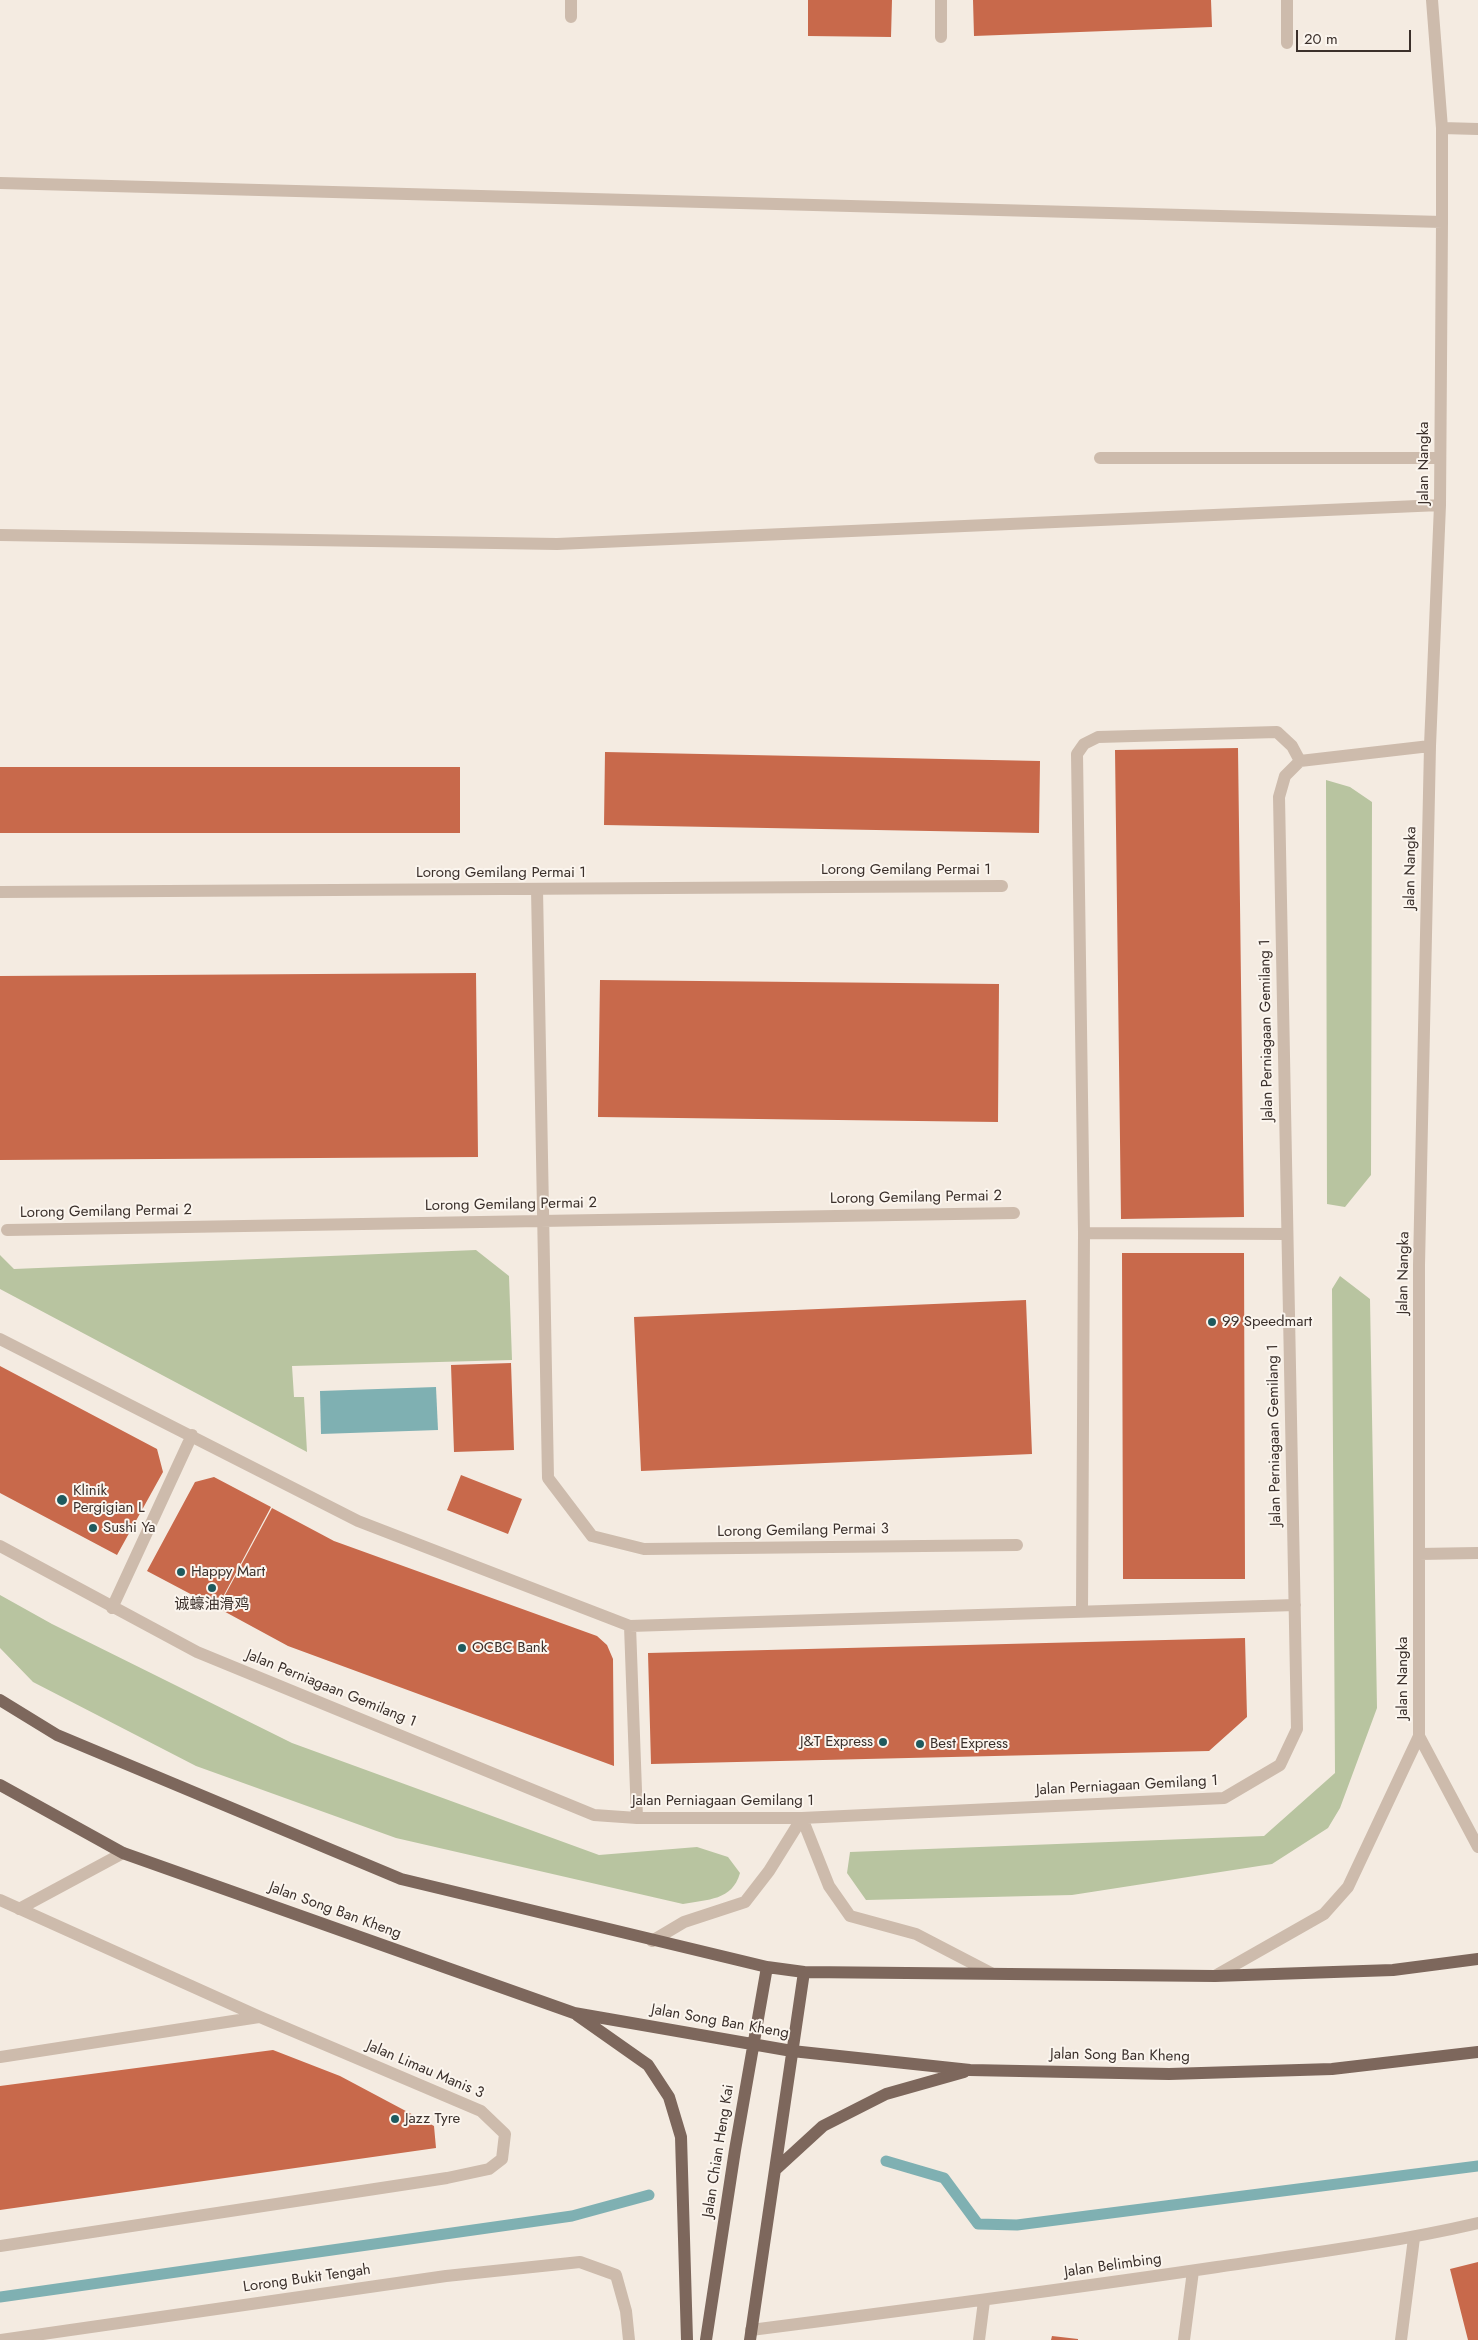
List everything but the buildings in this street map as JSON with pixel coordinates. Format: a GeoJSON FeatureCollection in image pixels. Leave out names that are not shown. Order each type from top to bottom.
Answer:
{"type":"FeatureCollection","features":[{"type":"Feature","properties":{"kind":"main road"},"geometry":{"type":"LineString","coordinates":[[0,1700],[57,1735],[401,1879],[652,1941],[767,1967],[804,1972],[991,1972],[1214,1976],[1393,1970],[1478,1959]]}},
{"type":"Feature","properties":{"kind":"main road","name":"Jalan Song Ban Kheng"},"geometry":{"type":"LineString","coordinates":[[0,1785],[123,1852],[574,2013],[792,2051],[970,2070],[1169,2074],[1332,2069],[1478,2052]]}},
{"type":"Feature","properties":{"kind":"main road","name":"Jalan Chian Heng Kai"},"geometry":{"type":"LineString","coordinates":[[706,2340],[767,1967]]}},
{"type":"Feature","properties":{"kind":"main road"},"geometry":{"type":"LineString","coordinates":[[751,2335],[804,1972]]}},
{"type":"Feature","properties":{"kind":"main road"},"geometry":{"type":"LineString","coordinates":[[574,2013],[648,2065],[669,2097],[681,2136],[687,2340]]}},
{"type":"Feature","properties":{"kind":"main road"},"geometry":{"type":"LineString","coordinates":[[775,2170],[823,2126],[886,2094],[970,2070]]}},
{"type":"Feature","properties":{"kind":"street"},"geometry":{"type":"LineString","coordinates":[[571,0],[571,18]]}},
{"type":"Feature","properties":{"kind":"street"},"geometry":{"type":"LineString","coordinates":[[941,0],[941,37]]}},
{"type":"Feature","properties":{"kind":"street"},"geometry":{"type":"LineString","coordinates":[[1287,0],[1287,43]]}},
{"type":"Feature","properties":{"kind":"street","name":"Jalan Nangka"},"geometry":{"type":"LineString","coordinates":[[1214,1976],[1324,1914],[1348,1887],[1419,1736],[1420,1265],[1430,746],[1440,505],[1442,128],[1432,0]]}},
{"type":"Feature","properties":{"kind":"street"},"geometry":{"type":"LineString","coordinates":[[1442,128],[1478,128]]}},
{"type":"Feature","properties":{"kind":"street"},"geometry":{"type":"LineString","coordinates":[[0,183],[1442,222]]}},
{"type":"Feature","properties":{"kind":"street"},"geometry":{"type":"LineString","coordinates":[[1100,458],[1440,458]]}},
{"type":"Feature","properties":{"kind":"street"},"geometry":{"type":"LineString","coordinates":[[0,535],[557,544],[1440,505]]}},
{"type":"Feature","properties":{"kind":"street"},"geometry":{"type":"LineString","coordinates":[[1082,1610],[1084,1233],[1077,754],[1084,744],[1098,737],[1277,732],[1292,746],[1300,761],[1430,746]]}},
{"type":"Feature","properties":{"kind":"street","name":"Jalan Perniagaan Gemilang 1"},"geometry":{"type":"LineString","coordinates":[[0,1546],[112,1608],[197,1652],[594,1814],[637,1818],[802,1818],[1224,1798],[1280,1765],[1297,1730],[1279,797],[1284,776],[1300,761]]}},
{"type":"Feature","properties":{"kind":"street","name":"Lorong Gemilang Permai 1"},"geometry":{"type":"LineString","coordinates":[[0,892],[1002,886]]}},
{"type":"Feature","properties":{"kind":"street"},"geometry":{"type":"LineString","coordinates":[[537,889],[542,1221]]}},
{"type":"Feature","properties":{"kind":"street","name":"Lorong Gemilang Permai 2"},"geometry":{"type":"LineString","coordinates":[[7,1230],[1014,1213]]}},
{"type":"Feature","properties":{"kind":"street","name":"Lorong Gemilang Permai 3"},"geometry":{"type":"LineString","coordinates":[[542,1221],[548,1478],[592,1536],[644,1549],[1017,1545]]}},
{"type":"Feature","properties":{"kind":"street"},"geometry":{"type":"LineString","coordinates":[[1084,1233],[1287,1234]]}},
{"type":"Feature","properties":{"kind":"street"},"geometry":{"type":"LineString","coordinates":[[0,1339],[358,1521],[630,1626],[1082,1610],[1295,1605]]}},
{"type":"Feature","properties":{"kind":"street"},"geometry":{"type":"LineString","coordinates":[[112,1608],[192,1436]]}},
{"type":"Feature","properties":{"kind":"street"},"geometry":{"type":"LineString","coordinates":[[1419,1554],[1478,1553]]}},
{"type":"Feature","properties":{"kind":"street"},"geometry":{"type":"LineString","coordinates":[[630,1626],[637,1818]]}},
{"type":"Feature","properties":{"kind":"street","name":"Jalan Nangka"},"geometry":{"type":"LineString","coordinates":[[1419,1736],[1478,1847]]}},
{"type":"Feature","properties":{"kind":"street"},"geometry":{"type":"LineString","coordinates":[[652,1941],[684,1922],[745,1902],[769,1871],[802,1818]]}},
{"type":"Feature","properties":{"kind":"street"},"geometry":{"type":"LineString","coordinates":[[802,1818],[829,1886],[850,1916],[916,1934],[991,1972]]}},
{"type":"Feature","properties":{"kind":"street"},"geometry":{"type":"LineString","coordinates":[[19,1909],[123,1852]]}},
{"type":"Feature","properties":{"kind":"street","name":"Jalan Limau Manis 3"},"geometry":{"type":"LineString","coordinates":[[0,1900],[481,2112],[505,2134],[502,2158],[489,2169],[447,2178],[0,2246]]}},
{"type":"Feature","properties":{"kind":"street"},"geometry":{"type":"LineString","coordinates":[[0,2056],[260,2016]]}},
{"type":"Feature","properties":{"kind":"street","name":"Jalan Belimbing"},"geometry":{"type":"LineString","coordinates":[[751,2335],[1414,2238],[1478,2223]]}},
{"type":"Feature","properties":{"kind":"street"},"geometry":{"type":"LineString","coordinates":[[1401,2340],[1414,2238]]}},
{"type":"Feature","properties":{"kind":"street","name":"Lorong Bukit Tengah"},"geometry":{"type":"LineString","coordinates":[[1,2340],[446,2276],[580,2262],[616,2275],[626,2310],[629,2340]]}},
{"type":"Feature","properties":{"kind":"street"},"geometry":{"type":"LineString","coordinates":[[1184,2340],[1193,2271]]}},
{"type":"Feature","properties":{"kind":"street"},"geometry":{"type":"LineString","coordinates":[[979,2340],[984,2301]]}},
{"type":"Feature","properties":{"kind":"green space"},"geometry":{"type":"Polygon","coordinates":[[[1326,780],[1350,787],[1372,802],[1371,1175],[1345,1207],[1327,1204],[1326,780]]]}},
{"type":"Feature","properties":{"kind":"green space"},"geometry":{"type":"Polygon","coordinates":[[[476,1250],[509,1276],[512,1360],[292,1366],[294,1397],[304,1397],[307,1452],[0,1289],[0,1255],[14,1269],[476,1250]]]}},
{"type":"Feature","properties":{"kind":"green space"},"geometry":{"type":"Polygon","coordinates":[[[1340,1276],[1370,1299],[1377,1708],[1340,1808],[1328,1828],[1272,1864],[1072,1895],[866,1900],[847,1873],[850,1852],[1264,1836],[1335,1773],[1332,1289],[1340,1276]]]}},
{"type":"Feature","properties":{"kind":"green space"},"geometry":{"type":"Polygon","coordinates":[[[0,1595],[52,1624],[292,1743],[599,1855],[697,1847],[728,1857],[740,1873],[731,1889],[725,1894],[683,1904],[396,1838],[196,1766],[33,1682],[0,1648],[0,1595]]]}},
{"type":"Feature","properties":{"kind":"water"},"geometry":{"type":"Polygon","coordinates":[[[436,1387],[438,1430],[321,1434],[320,1391],[436,1387]]]}},
{"type":"Feature","properties":{"kind":"waterway"},"geometry":{"type":"LineString","coordinates":[[886,2161],[944,2178],[978,2224],[1017,2225],[1478,2166]]}},
{"type":"Feature","properties":{"kind":"waterway"},"geometry":{"type":"LineString","coordinates":[[0,2297],[572,2216],[649,2195]]}},
{"type":"Feature","properties":{"kind":"place","name":"99 Speedmart"},"geometry":{"type":"Point","coordinates":[1212,1322]}},
{"type":"Feature","properties":{"kind":"place","name":"Klinik Pergigian L"},"geometry":{"type":"Point","coordinates":[62,1500]}},
{"type":"Feature","properties":{"kind":"place","name":"Sushi Ya"},"geometry":{"type":"Point","coordinates":[93,1528]}},
{"type":"Feature","properties":{"kind":"place","name":"Happy Mart"},"geometry":{"type":"Point","coordinates":[181,1572]}},
{"type":"Feature","properties":{"kind":"place","name":"诚蠔油滑鸡"},"geometry":{"type":"Point","coordinates":[212,1588]}},
{"type":"Feature","properties":{"kind":"place","name":"OCBC Bank"},"geometry":{"type":"Point","coordinates":[462,1648]}},
{"type":"Feature","properties":{"kind":"place","name":"J&T Express"},"geometry":{"type":"Point","coordinates":[883,1742]}},
{"type":"Feature","properties":{"kind":"place","name":"Best Express"},"geometry":{"type":"Point","coordinates":[920,1744]}},
{"type":"Feature","properties":{"kind":"place","name":"Jazz Tyre"},"geometry":{"type":"Point","coordinates":[395,2119]}}]}
